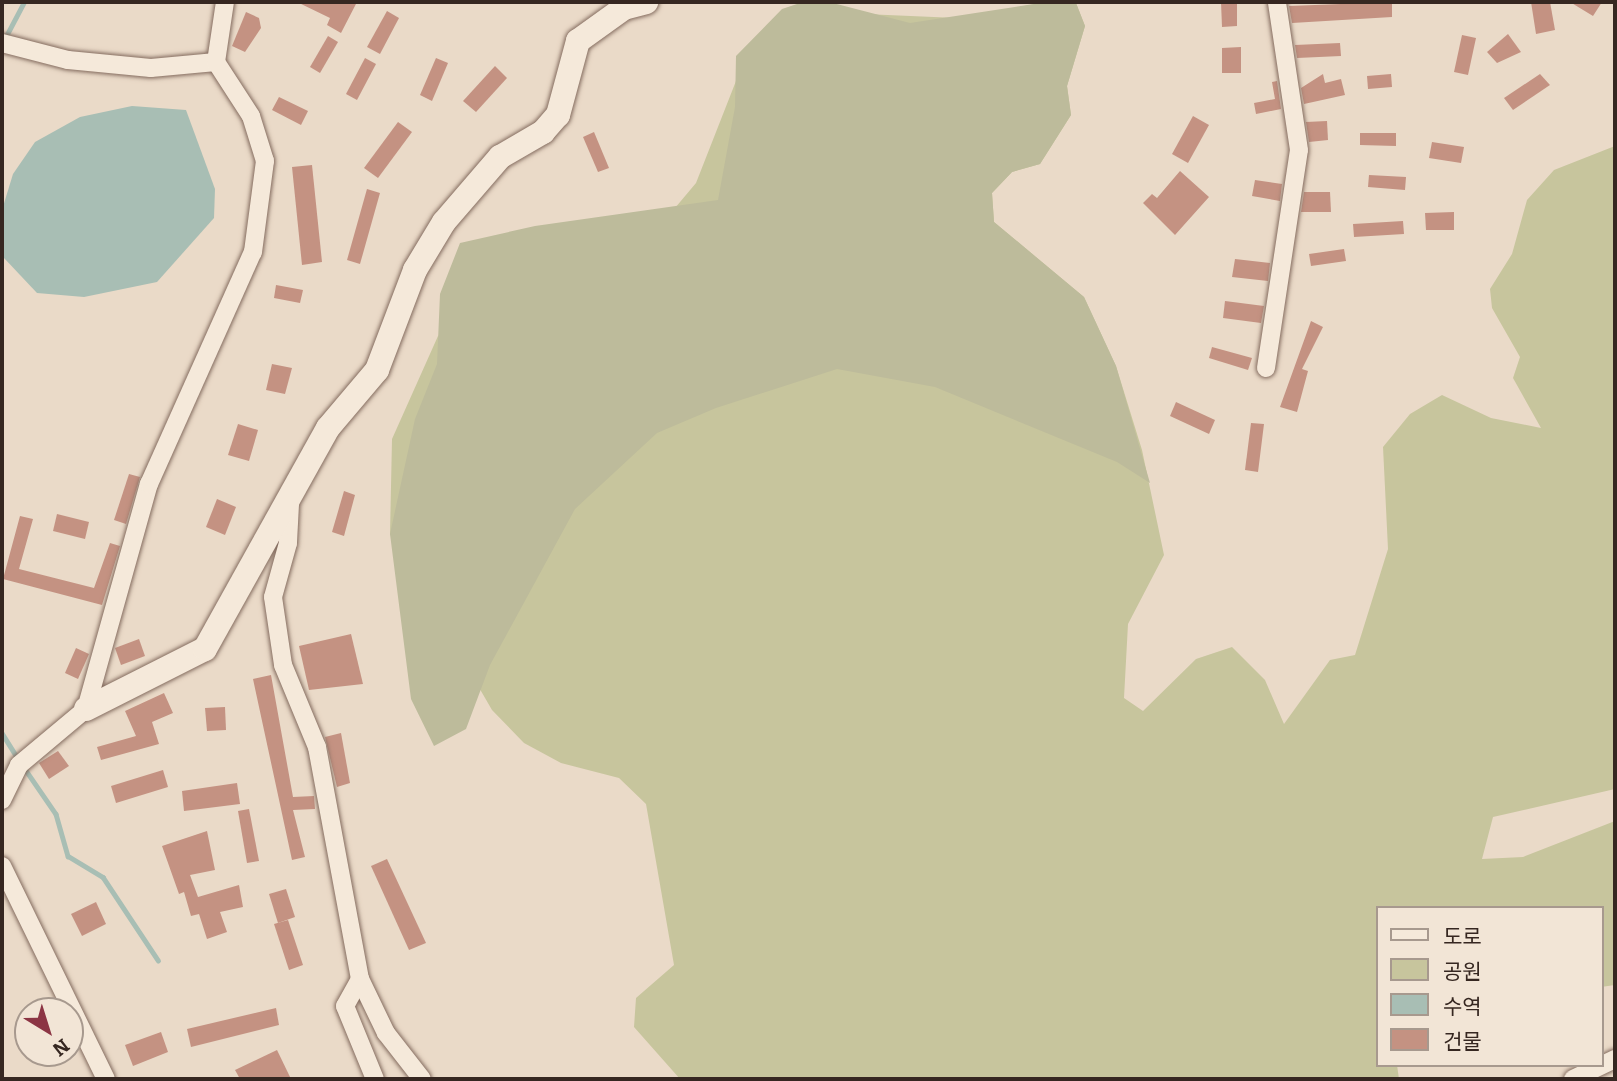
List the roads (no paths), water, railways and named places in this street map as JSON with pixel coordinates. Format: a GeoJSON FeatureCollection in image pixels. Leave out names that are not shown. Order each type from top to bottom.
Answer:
{"type":"FeatureCollection","features":[{"type":"Feature","properties":{"kind":"street"},"geometry":{"type":"LineString","coordinates":[[86,709],[149,484],[253,252],[262,210],[265,161],[251,116],[216,62],[225,2]]}},
{"type":"Feature","properties":{"kind":"street"},"geometry":{"type":"LineString","coordinates":[[2,800],[19,765],[86,709],[205,649],[290,504],[328,428],[377,370],[415,270],[444,222],[500,158],[543,132],[558,115],[578,41],[624,8],[646,2]]}},
{"type":"Feature","properties":{"kind":"street"},"geometry":{"type":"LineString","coordinates":[[1266,368],[1299,150],[1277,2]]}},
{"type":"Feature","properties":{"kind":"street"},"geometry":{"type":"LineString","coordinates":[[2,43],[109,64],[216,62]]}},
{"type":"Feature","properties":{"kind":"street"},"geometry":{"type":"LineString","coordinates":[[290,504],[275,611],[283,665],[317,747],[360,979],[386,1033],[422,1079]]}},
{"type":"Feature","properties":{"kind":"street"},"geometry":{"type":"LineString","coordinates":[[2,866],[106,1079]]}},
{"type":"Feature","properties":{"kind":"street"},"geometry":{"type":"LineString","coordinates":[[360,979],[345,1006],[375,1079]]}},
{"type":"Feature","properties":{"kind":"street"},"geometry":{"type":"LineString","coordinates":[[1573,1079],[1598,1067]]}},
{"type":"Feature","properties":{"kind":"water"},"geometry":{"type":"Polygon","coordinates":[[[132,106],[186,110],[215,189],[214,218],[157,282],[84,297],[37,293],[4,258],[2,210],[13,174],[35,142],[80,117],[132,106]]]}},
{"type":"Feature","properties":{"kind":"waterway"},"geometry":{"type":"LineString","coordinates":[[4,40],[24,2]]}},
{"type":"Feature","properties":{"kind":"waterway"},"geometry":{"type":"LineString","coordinates":[[2,733],[18,759]]}},
{"type":"Feature","properties":{"kind":"waterway"},"geometry":{"type":"LineString","coordinates":[[23,766],[56,814],[68,856],[103,877],[158,960]]}}]}
